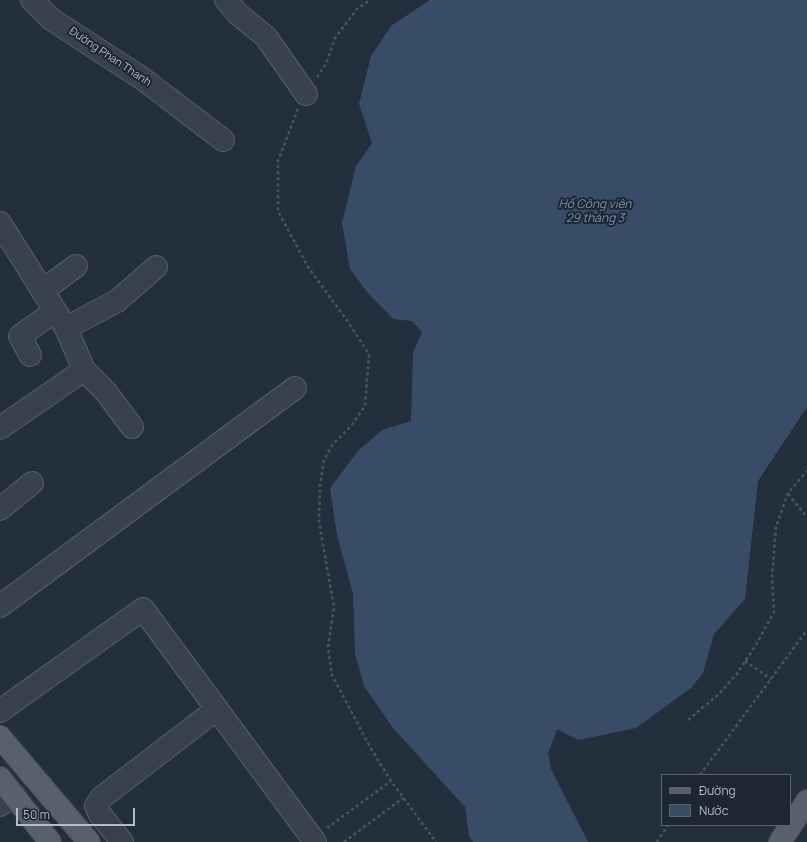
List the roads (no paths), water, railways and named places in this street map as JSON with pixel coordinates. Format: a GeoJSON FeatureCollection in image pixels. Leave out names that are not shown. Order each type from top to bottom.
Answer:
{"type":"FeatureCollection","features":[{"type":"Feature","properties":{"kind":"main road"},"geometry":{"type":"LineString","coordinates":[[0,738],[89,842]]}},
{"type":"Feature","properties":{"kind":"main road"},"geometry":{"type":"LineString","coordinates":[[0,778],[7,800],[50,842]]}},
{"type":"Feature","properties":{"kind":"main road"},"geometry":{"type":"LineString","coordinates":[[791,825],[807,801]]}},
{"type":"Feature","properties":{"kind":"main road"},"geometry":{"type":"LineString","coordinates":[[780,842],[791,826]]}},
{"type":"Feature","properties":{"kind":"lane","name":"Đường Phan Thanh"},"geometry":{"type":"LineString","coordinates":[[32,0],[51,19],[97,47],[189,113],[223,140]]}},
{"type":"Feature","properties":{"kind":"lane"},"geometry":{"type":"LineString","coordinates":[[226,0],[238,14],[266,37],[306,94]]}},
{"type":"Feature","properties":{"kind":"lane"},"geometry":{"type":"LineString","coordinates":[[0,223],[60,319],[84,370],[106,392],[132,427]]}},
{"type":"Feature","properties":{"kind":"lane"},"geometry":{"type":"LineString","coordinates":[[42,291],[76,266]]}},
{"type":"Feature","properties":{"kind":"lane"},"geometry":{"type":"LineString","coordinates":[[30,355],[20,336],[60,319],[117,301],[156,267]]}},
{"type":"Feature","properties":{"kind":"lane"},"geometry":{"type":"LineString","coordinates":[[0,428],[84,370]]}},
{"type":"Feature","properties":{"kind":"lane"},"geometry":{"type":"LineString","coordinates":[[0,606],[295,388]]}},
{"type":"Feature","properties":{"kind":"lane"},"geometry":{"type":"LineString","coordinates":[[0,509],[32,483]]}},
{"type":"Feature","properties":{"kind":"lane"},"geometry":{"type":"LineString","coordinates":[[0,711],[143,609],[314,840]]}},
{"type":"Feature","properties":{"kind":"lane"},"geometry":{"type":"LineString","coordinates":[[122,842],[96,806],[101,798],[217,709]]}},
{"type":"Feature","properties":{"kind":"water","name":"Hồ Công viên 29 tháng 3"},"geometry":{"type":"Polygon","coordinates":[[[430,0],[807,0],[807,407],[758,481],[745,599],[714,634],[703,673],[691,688],[636,728],[578,740],[557,729],[548,754],[551,769],[588,842],[473,842],[469,836],[465,807],[393,728],[364,686],[355,653],[353,594],[337,535],[330,488],[358,451],[382,430],[411,421],[413,353],[422,332],[412,321],[393,319],[367,292],[350,269],[342,223],[356,166],[372,143],[359,104],[371,56],[391,26],[430,0]]]}}]}
